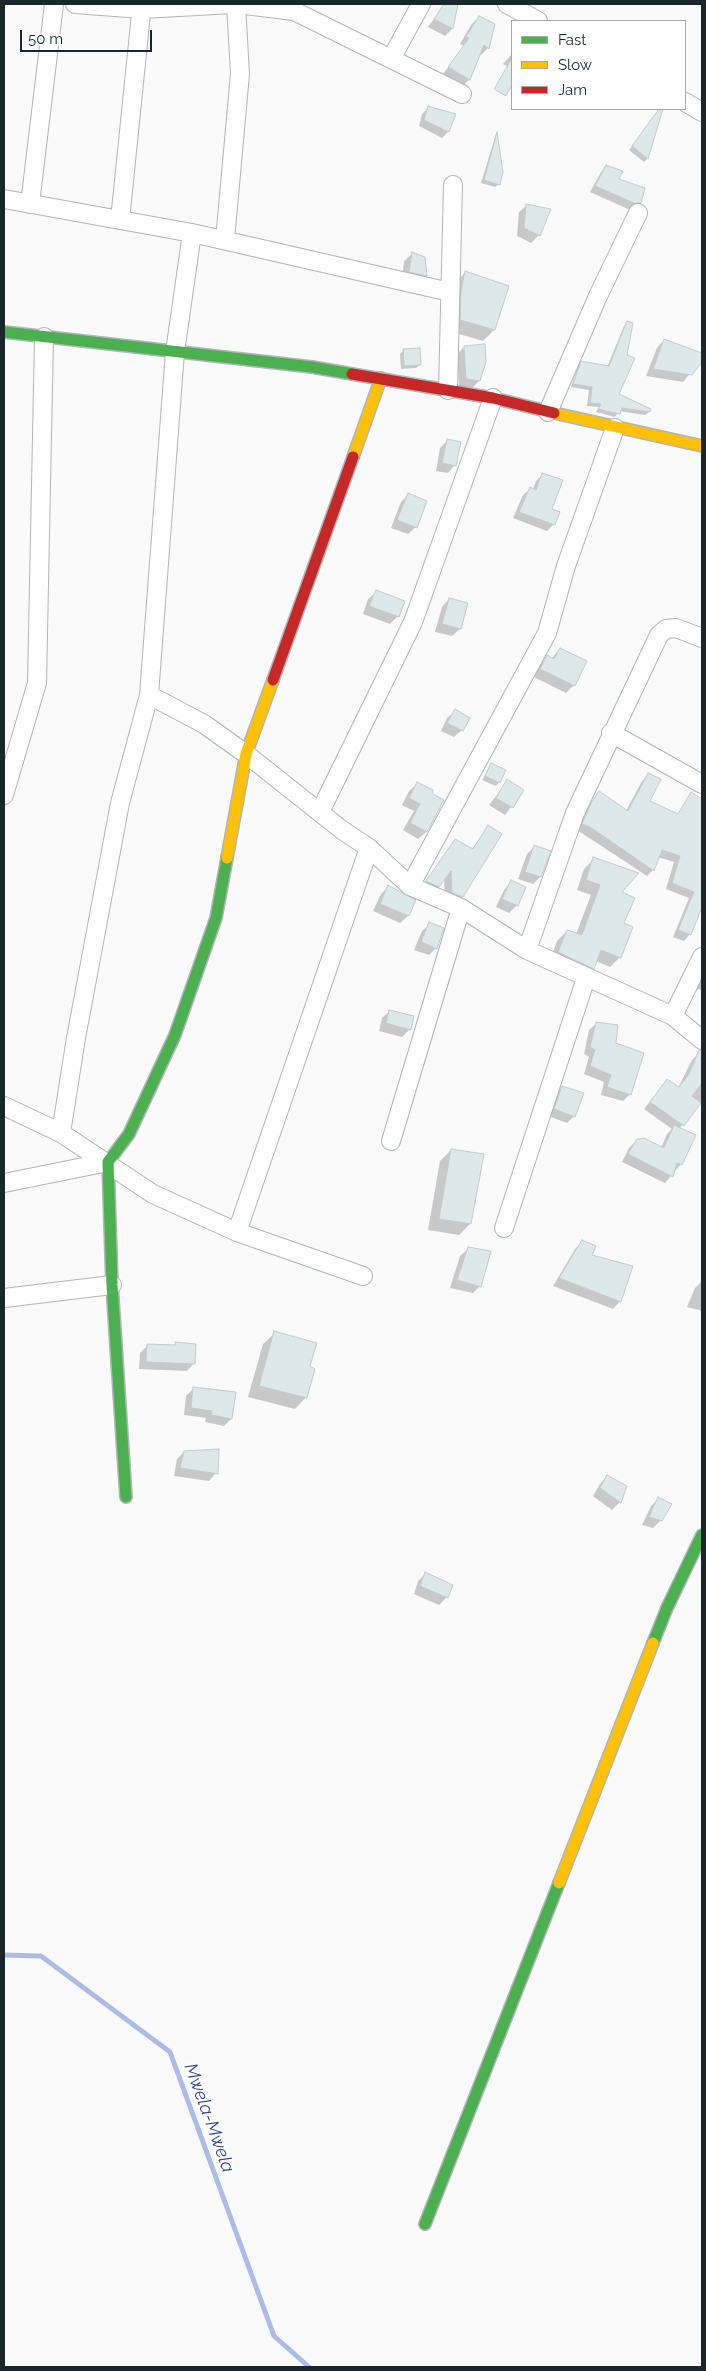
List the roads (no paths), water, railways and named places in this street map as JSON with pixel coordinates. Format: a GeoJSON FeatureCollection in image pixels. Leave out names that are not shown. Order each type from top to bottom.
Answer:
{"type":"FeatureCollection","features":[{"type":"Feature","properties":{"kind":"street"},"geometry":{"type":"LineString","coordinates":[[30,204],[54,4]]}},
{"type":"Feature","properties":{"kind":"street"},"geometry":{"type":"LineString","coordinates":[[75,4],[142,6],[236,4],[294,11],[462,94]]}},
{"type":"Feature","properties":{"kind":"street"},"geometry":{"type":"LineString","coordinates":[[225,240],[240,74],[236,4]]}},
{"type":"Feature","properties":{"kind":"street"},"geometry":{"type":"LineString","coordinates":[[391,59],[420,4]]}},
{"type":"Feature","properties":{"kind":"street"},"geometry":{"type":"LineString","coordinates":[[507,4],[536,20]]}},
{"type":"Feature","properties":{"kind":"street"},"geometry":{"type":"LineString","coordinates":[[120,220],[142,6]]}},
{"type":"Feature","properties":{"kind":"street"},"geometry":{"type":"LineString","coordinates":[[686,103],[702,112]]}},
{"type":"Feature","properties":{"kind":"street"},"geometry":{"type":"LineString","coordinates":[[448,390],[453,185]]}},
{"type":"Feature","properties":{"kind":"street"},"geometry":{"type":"LineString","coordinates":[[4,198],[192,233],[450,292]]}},
{"type":"Feature","properties":{"kind":"street"},"geometry":{"type":"LineString","coordinates":[[548,412],[598,296],[638,214]]}},
{"type":"Feature","properties":{"kind":"street"},"geometry":{"type":"LineString","coordinates":[[62,1133],[76,1038],[120,803],[149,694],[175,352],[192,233]]}},
{"type":"Feature","properties":{"kind":"street"},"geometry":{"type":"LineString","coordinates":[[4,332],[312,367],[381,378],[493,398],[615,428],[702,446]]}},
{"type":"Feature","properties":{"kind":"street"},"geometry":{"type":"LineString","coordinates":[[4,795],[37,683],[44,337]]}},
{"type":"Feature","properties":{"kind":"street"},"geometry":{"type":"LineString","coordinates":[[126,1497],[112,1285],[108,1162],[130,1134],[175,1035],[216,918],[246,754],[381,378]]}},
{"type":"Feature","properties":{"kind":"street"},"geometry":{"type":"LineString","coordinates":[[320,812],[413,622],[493,398]]}},
{"type":"Feature","properties":{"kind":"street"},"geometry":{"type":"LineString","coordinates":[[410,886],[547,633],[566,566],[615,428]]}},
{"type":"Feature","properties":{"kind":"street"},"geometry":{"type":"LineString","coordinates":[[527,950],[575,813],[611,733],[660,635],[666,629],[676,628],[702,638]]}},
{"type":"Feature","properties":{"kind":"street"},"geometry":{"type":"LineString","coordinates":[[149,694],[204,724],[246,754],[369,848],[410,886],[461,908],[527,950],[673,1016],[702,1040]]}},
{"type":"Feature","properties":{"kind":"street"},"geometry":{"type":"LineString","coordinates":[[611,733],[702,784]]}},
{"type":"Feature","properties":{"kind":"street"},"geometry":{"type":"LineString","coordinates":[[237,1232],[369,848]]}},
{"type":"Feature","properties":{"kind":"street"},"geometry":{"type":"LineString","coordinates":[[390,1142],[461,908]]}},
{"type":"Feature","properties":{"kind":"street"},"geometry":{"type":"LineString","coordinates":[[673,1016],[702,957]]}},
{"type":"Feature","properties":{"kind":"street"},"geometry":{"type":"LineString","coordinates":[[504,1228],[586,978]]}},
{"type":"Feature","properties":{"kind":"street"},"geometry":{"type":"LineString","coordinates":[[4,1106],[62,1133],[154,1194],[237,1232],[363,1276]]}},
{"type":"Feature","properties":{"kind":"street"},"geometry":{"type":"LineString","coordinates":[[4,1183],[108,1162]]}},
{"type":"Feature","properties":{"kind":"street"},"geometry":{"type":"LineString","coordinates":[[4,1298],[112,1285]]}},
{"type":"Feature","properties":{"kind":"street"},"geometry":{"type":"LineString","coordinates":[[425,2224],[666,1608],[702,1535]]}},
{"type":"Feature","properties":{"kind":"waterway","name":"Mwela-Mwela"},"geometry":{"type":"LineString","coordinates":[[4,1955],[41,1956],[170,2052],[274,2336],[309,2367]]}}]}
